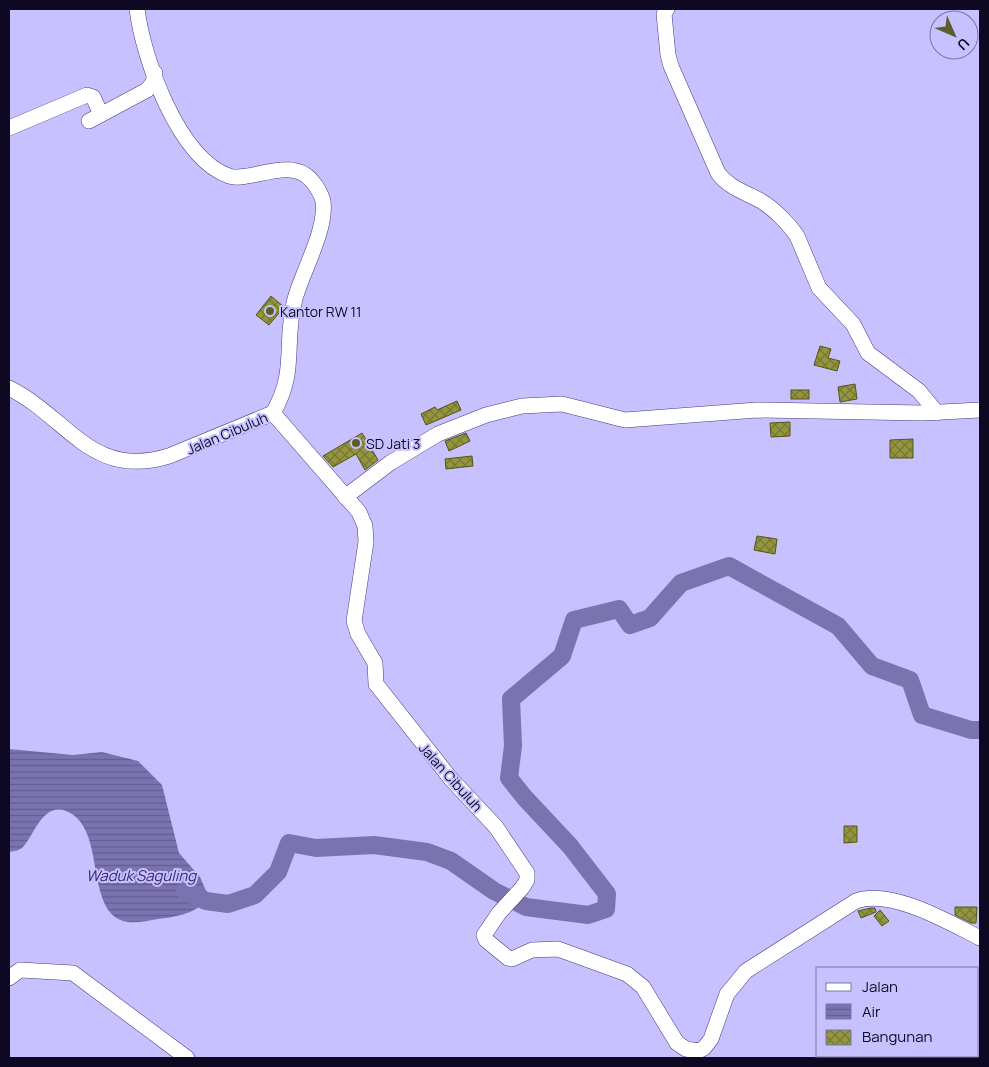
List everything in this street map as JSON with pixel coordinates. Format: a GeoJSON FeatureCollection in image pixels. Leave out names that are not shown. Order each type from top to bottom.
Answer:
{"type":"FeatureCollection","features":[{"type":"Feature","properties":{"kind":"street"},"geometry":{"type":"LineString","coordinates":[[137,9],[155,73],[168,108],[194,150],[221,172],[236,177],[255,173],[295,170],[309,177],[321,194],[323,204],[319,231],[292,311],[290,370],[286,386],[273,413]]}},
{"type":"Feature","properties":{"kind":"street"},"geometry":{"type":"LineString","coordinates":[[667,9],[664,14],[668,55],[718,172],[724,180],[740,191],[763,202],[792,230],[797,236],[819,288],[853,324],[868,353],[919,390],[937,413]]}},
{"type":"Feature","properties":{"kind":"street"},"geometry":{"type":"LineString","coordinates":[[9,128],[87,94],[93,98],[95,117],[147,90],[153,83],[155,73]]}},
{"type":"Feature","properties":{"kind":"street","name":"Jalan Cibuluh"},"geometry":{"type":"LineString","coordinates":[[9,388],[41,408],[102,456],[128,462],[156,460],[169,456],[273,413],[359,512],[365,526],[366,542],[354,621],[358,634],[375,663],[376,684],[451,779],[496,827],[525,868],[527,877],[522,888],[498,913],[484,936],[486,940],[507,958],[512,959],[540,948],[558,949],[627,974],[643,987],[677,1043],[686,1049],[698,1051],[704,1048],[711,1039],[727,994],[746,971],[797,936],[856,901],[875,898],[887,900],[923,911],[980,938]]}},
{"type":"Feature","properties":{"kind":"street"},"geometry":{"type":"LineString","coordinates":[[345,498],[390,463],[438,434],[486,414],[522,406],[562,404],[625,420],[757,410],[937,413],[980,410]]}},
{"type":"Feature","properties":{"kind":"street"},"geometry":{"type":"LineString","coordinates":[[9,978],[20,970],[73,973],[187,1058]]}},
{"type":"Feature","properties":{"kind":"water","name":"Waduk Saguling"},"geometry":{"type":"Polygon","coordinates":[[[9,749],[73,755],[102,752],[138,761],[162,785],[179,853],[200,877],[207,893],[206,901],[196,909],[177,916],[140,922],[123,921],[111,913],[103,901],[87,833],[79,820],[66,811],[58,809],[45,815],[23,847],[9,852],[9,749]]]}},
{"type":"Feature","properties":{"kind":"building","name":"Kantor RW 11"},"geometry":{"type":"Polygon","coordinates":[[[271,296],[284,307],[269,325],[256,315],[271,296]]]}},
{"type":"Feature","properties":{"kind":"building"},"geometry":{"type":"Polygon","coordinates":[[[820,346],[831,349],[828,358],[840,361],[837,371],[814,365],[820,346]]]}},
{"type":"Feature","properties":{"kind":"building"},"geometry":{"type":"Polygon","coordinates":[[[855,384],[857,399],[840,402],[838,387],[855,384]]]}},
{"type":"Feature","properties":{"kind":"building"},"geometry":{"type":"Polygon","coordinates":[[[791,390],[809,390],[809,399],[791,399],[791,390]]]}},
{"type":"Feature","properties":{"kind":"building"},"geometry":{"type":"Polygon","coordinates":[[[457,401],[461,410],[426,425],[421,414],[435,407],[437,410],[457,401]]]}},
{"type":"Feature","properties":{"kind":"building"},"geometry":{"type":"Polygon","coordinates":[[[790,422],[790,436],[771,437],[770,423],[790,422]]]}},
{"type":"Feature","properties":{"kind":"building","name":"SD Jati 3"},"geometry":{"type":"Polygon","coordinates":[[[362,433],[378,460],[365,470],[356,454],[333,467],[323,456],[362,433]]]}},
{"type":"Feature","properties":{"kind":"building"},"geometry":{"type":"Polygon","coordinates":[[[466,433],[470,441],[449,451],[445,441],[466,433]]]}},
{"type":"Feature","properties":{"kind":"building"},"geometry":{"type":"Polygon","coordinates":[[[913,439],[913,458],[890,458],[890,440],[913,439]]]}},
{"type":"Feature","properties":{"kind":"building"},"geometry":{"type":"Polygon","coordinates":[[[472,456],[473,466],[446,469],[445,459],[472,456]]]}},
{"type":"Feature","properties":{"kind":"building"},"geometry":{"type":"Polygon","coordinates":[[[757,536],[777,539],[775,554],[754,550],[757,536]]]}},
{"type":"Feature","properties":{"kind":"building"},"geometry":{"type":"Polygon","coordinates":[[[844,826],[857,826],[857,842],[844,843],[844,826]]]}},
{"type":"Feature","properties":{"kind":"building"},"geometry":{"type":"Polygon","coordinates":[[[955,907],[977,907],[976,923],[971,923],[955,915],[955,907]]]}},
{"type":"Feature","properties":{"kind":"building"},"geometry":{"type":"Polygon","coordinates":[[[875,908],[876,912],[861,918],[858,911],[875,908]]]}},
{"type":"Feature","properties":{"kind":"building"},"geometry":{"type":"Polygon","coordinates":[[[880,910],[889,921],[882,926],[874,916],[880,910]]]}},
{"type":"Feature","properties":{"kind":"waterway"},"geometry":{"type":"LineString","coordinates":[[185,891],[206,901],[228,904],[255,895],[278,872],[289,843],[316,848],[374,845],[427,852],[451,861],[494,891],[526,907],[588,915],[606,909],[607,894],[570,846],[509,778],[513,746],[511,699],[562,656],[574,620],[619,609],[630,625],[650,618],[681,583],[729,566],[838,626],[872,666],[910,680],[922,715],[971,730],[980,730]]}},
{"type":"Feature","properties":{"kind":"place","name":"Kantor RW 11"},"geometry":{"type":"Point","coordinates":[270,311]}},
{"type":"Feature","properties":{"kind":"place","name":"SD Jati 3"},"geometry":{"type":"Point","coordinates":[356,443]}}]}
